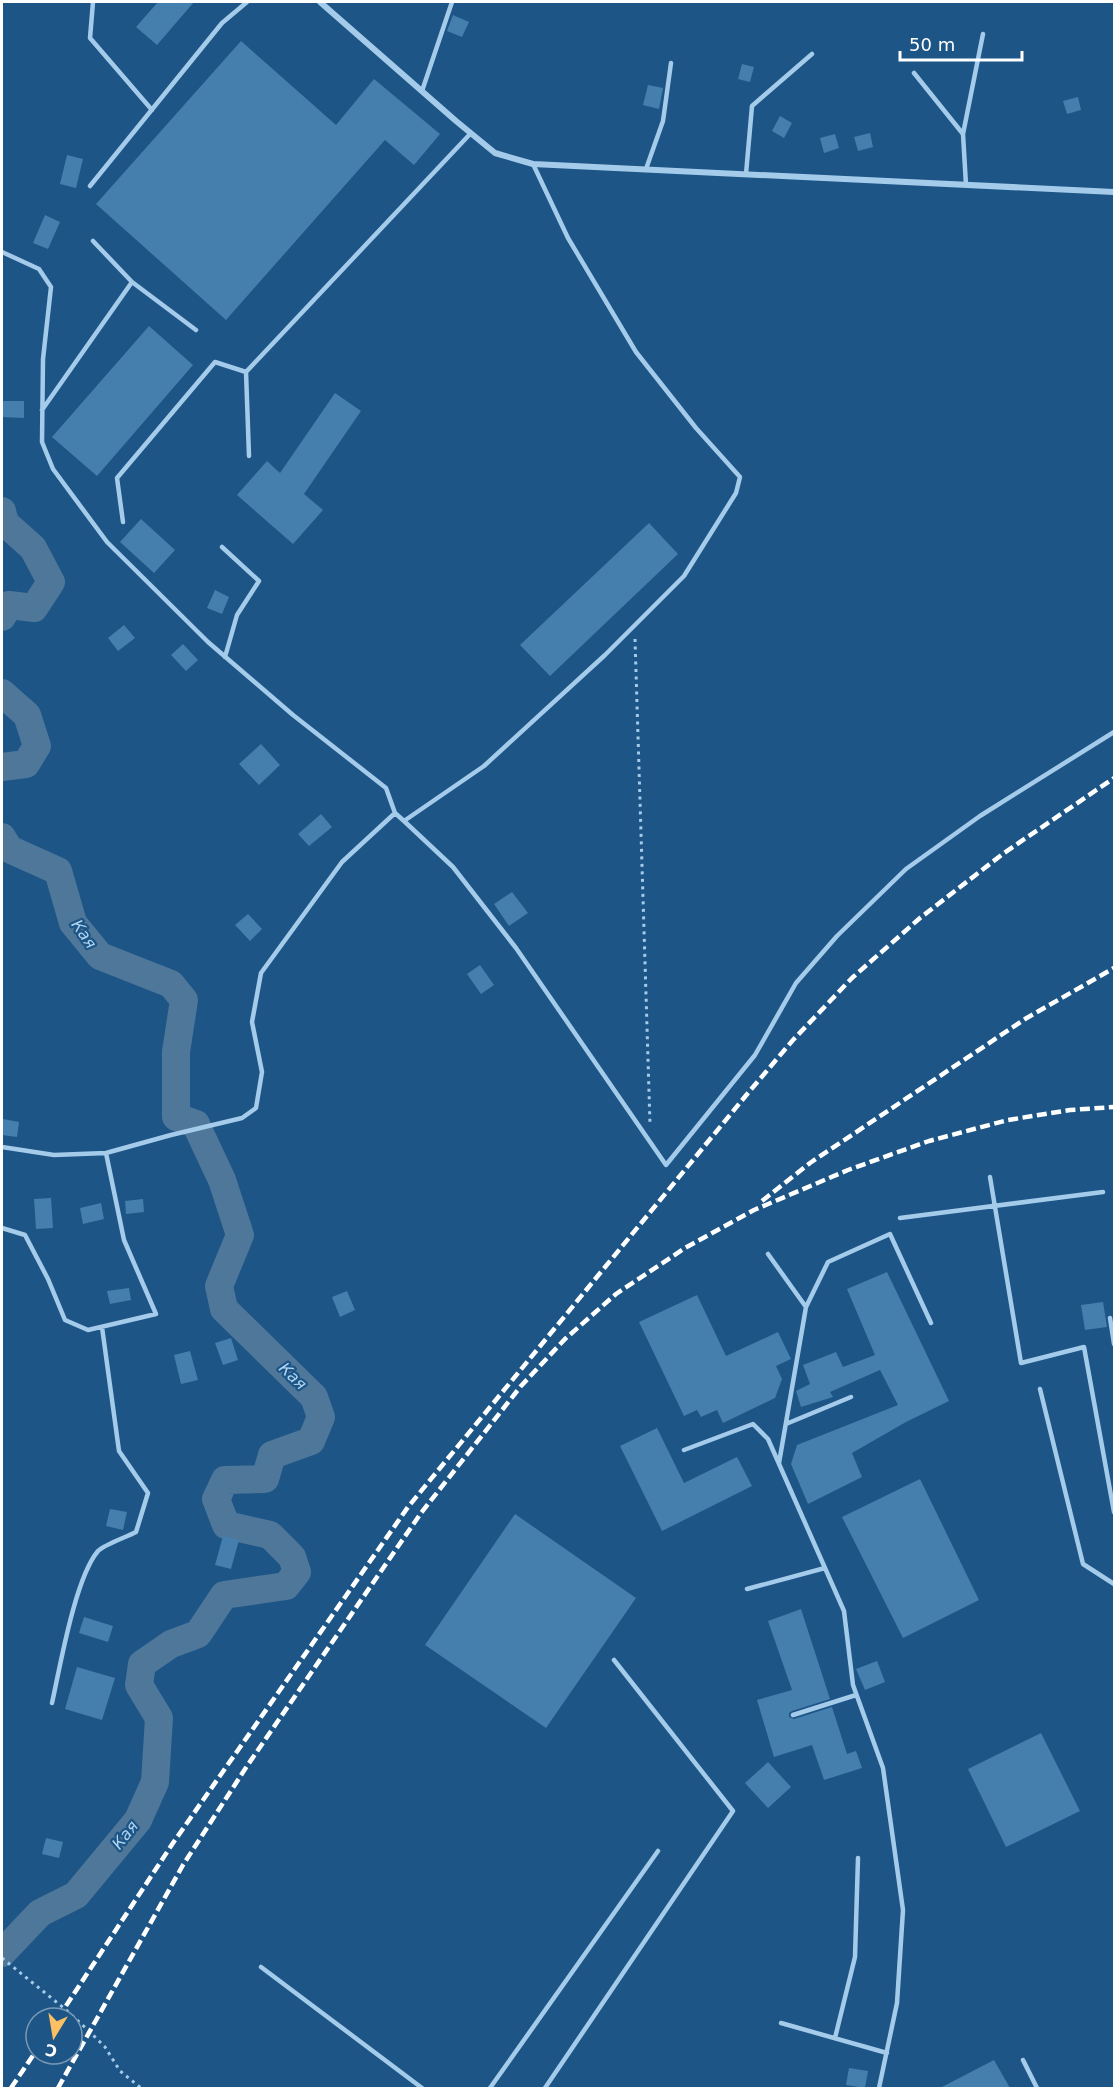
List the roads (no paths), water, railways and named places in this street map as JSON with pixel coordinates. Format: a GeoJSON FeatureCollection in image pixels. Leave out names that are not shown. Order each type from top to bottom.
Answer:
{"type":"FeatureCollection","features":[{"type":"Feature","properties":{"kind":"street"},"geometry":{"type":"LineString","coordinates":[[320,2],[495,153],[533,164],[1114,192]]}},
{"type":"Feature","properties":{"kind":"lane"},"geometry":{"type":"LineString","coordinates":[[93,2],[90,38],[152,110]]}},
{"type":"Feature","properties":{"kind":"lane"},"geometry":{"type":"LineString","coordinates":[[90,186],[222,23],[246,2]]}},
{"type":"Feature","properties":{"kind":"lane"},"geometry":{"type":"LineString","coordinates":[[422,91],[452,2]]}},
{"type":"Feature","properties":{"kind":"lane"},"geometry":{"type":"LineString","coordinates":[[966,185],[963,134],[983,34]]}},
{"type":"Feature","properties":{"kind":"lane"},"geometry":{"type":"LineString","coordinates":[[747,174],[752,106],[812,54]]}},
{"type":"Feature","properties":{"kind":"lane"},"geometry":{"type":"LineString","coordinates":[[646,170],[663,121],[671,63]]}},
{"type":"Feature","properties":{"kind":"lane"},"geometry":{"type":"LineString","coordinates":[[914,74],[963,134]]}},
{"type":"Feature","properties":{"kind":"lane"},"geometry":{"type":"LineString","coordinates":[[249,456],[246,372],[471,133]]}},
{"type":"Feature","properties":{"kind":"lane"},"geometry":{"type":"LineString","coordinates":[[404,821],[484,766],[684,576],[736,493],[740,477],[696,428],[636,352],[568,238],[533,164]]}},
{"type":"Feature","properties":{"kind":"lane"},"geometry":{"type":"LineString","coordinates":[[93,241],[132,282],[196,330]]}},
{"type":"Feature","properties":{"kind":"lane"},"geometry":{"type":"LineString","coordinates":[[2,252],[39,269],[51,287],[44,359],[42,442],[53,469],[107,542],[225,657],[293,716],[386,788],[395,813],[453,867],[502,930],[666,1165],[755,1055],[796,983],[837,936],[906,869],[980,816],[1114,732]]}},
{"type":"Feature","properties":{"kind":"lane"},"geometry":{"type":"LineString","coordinates":[[42,410],[132,282]]}},
{"type":"Feature","properties":{"kind":"lane"},"geometry":{"type":"LineString","coordinates":[[123,522],[117,478],[215,363],[246,372]]}},
{"type":"Feature","properties":{"kind":"lane"},"geometry":{"type":"LineString","coordinates":[[222,547],[259,581],[237,615],[225,657]]}},
{"type":"Feature","properties":{"kind":"lane"},"geometry":{"type":"LineString","coordinates":[[2,1147],[54,1155],[106,1153],[242,1118],[256,1108],[262,1072],[252,1022],[261,973],[342,862],[395,813]]}},
{"type":"Feature","properties":{"kind":"lane"},"geometry":{"type":"LineString","coordinates":[[2,1228],[25,1235],[48,1279],[65,1320],[88,1330],[156,1314],[124,1240],[106,1153]]}},
{"type":"Feature","properties":{"kind":"lane"},"geometry":{"type":"LineString","coordinates":[[990,1177],[1021,1363],[1084,1347],[1114,1512]]}},
{"type":"Feature","properties":{"kind":"lane"},"geometry":{"type":"LineString","coordinates":[[900,1218],[1103,1192]]}},
{"type":"Feature","properties":{"kind":"lane"},"geometry":{"type":"LineString","coordinates":[[779,1465],[806,1307],[828,1262],[890,1233],[931,1323]]}},
{"type":"Feature","properties":{"kind":"lane"},"geometry":{"type":"LineString","coordinates":[[768,1254],[806,1307]]}},
{"type":"Feature","properties":{"kind":"lane"},"geometry":{"type":"LineString","coordinates":[[1110,1318],[1114,1344]]}},
{"type":"Feature","properties":{"kind":"lane"},"geometry":{"type":"LineString","coordinates":[[52,1703],[63,1648],[83,1578],[99,1550],[136,1532],[147,1493],[119,1451],[102,1327]]}},
{"type":"Feature","properties":{"kind":"lane"},"geometry":{"type":"LineString","coordinates":[[1040,1389],[1083,1564],[1114,1584]]}},
{"type":"Feature","properties":{"kind":"lane"},"geometry":{"type":"LineString","coordinates":[[786,1424],[851,1397]]}},
{"type":"Feature","properties":{"kind":"lane"},"geometry":{"type":"LineString","coordinates":[[684,1450],[753,1424],[768,1439],[844,1611],[853,1685],[883,1768],[903,1910],[897,2003],[879,2088]]}},
{"type":"Feature","properties":{"kind":"lane"},"geometry":{"type":"LineString","coordinates":[[747,1589],[825,1568]]}},
{"type":"Feature","properties":{"kind":"lane"},"geometry":{"type":"LineString","coordinates":[[545,2088],[733,1811],[614,1660]]}},
{"type":"Feature","properties":{"kind":"lane"},"geometry":{"type":"LineString","coordinates":[[793,1715],[856,1695]]}},
{"type":"Feature","properties":{"kind":"lane"},"geometry":{"type":"LineString","coordinates":[[490,2088],[658,1851]]}},
{"type":"Feature","properties":{"kind":"lane"},"geometry":{"type":"LineString","coordinates":[[835,2038],[855,1957],[858,1858]]}},
{"type":"Feature","properties":{"kind":"lane"},"geometry":{"type":"LineString","coordinates":[[261,1967],[422,2088]]}},
{"type":"Feature","properties":{"kind":"lane"},"geometry":{"type":"LineString","coordinates":[[781,2023],[887,2053]]}},
{"type":"Feature","properties":{"kind":"lane"},"geometry":{"type":"LineString","coordinates":[[1023,2060],[1037,2088]]}},
{"type":"Feature","properties":{"kind":"waterway","name":"Кая"},"geometry":{"type":"LineString","coordinates":[[2,511],[5,523],[33,548],[51,582],[34,608],[9,605],[2,617]]}},
{"type":"Feature","properties":{"kind":"waterway","name":"Кая"},"geometry":{"type":"LineString","coordinates":[[2,693],[27,715],[37,746],[26,764],[2,767]]}},
{"type":"Feature","properties":{"kind":"waterway","name":"Кая"},"geometry":{"type":"LineString","coordinates":[[2,837],[9,849],[58,871],[73,923],[100,956],[171,984],[184,1000],[176,1052],[176,1117],[196,1124],[222,1180],[240,1235],[219,1286],[224,1309],[314,1397],[321,1417],[311,1441],[272,1455],[265,1479],[225,1480],[216,1499],[226,1525],[270,1535],[292,1557],[297,1572],[286,1586],[224,1595],[198,1634],[171,1644],[142,1664],[139,1685],[159,1718],[155,1782],[138,1820],[76,1895],[40,1913],[2,1953]]}},
{"type":"Feature","properties":{"kind":"railway"},"geometry":{"type":"LineString","coordinates":[[66,2006],[173,1843],[408,1507],[793,1040],[852,978],[920,918],[1004,853],[1114,778]]}},
{"type":"Feature","properties":{"kind":"railway"},"geometry":{"type":"LineString","coordinates":[[762,1201],[810,1163],[1025,1019],[1114,968]]}},
{"type":"Feature","properties":{"kind":"railway"},"geometry":{"type":"LineString","coordinates":[[58,2088],[183,1865],[247,1766],[421,1513],[521,1386],[565,1339],[616,1294],[685,1248],[754,1210],[848,1170],[929,1141],[1008,1120],[1070,1110],[1114,1107]]}},
{"type":"Feature","properties":{"kind":"railway"},"geometry":{"type":"LineString","coordinates":[[11,2088],[26,2066]]}}]}
